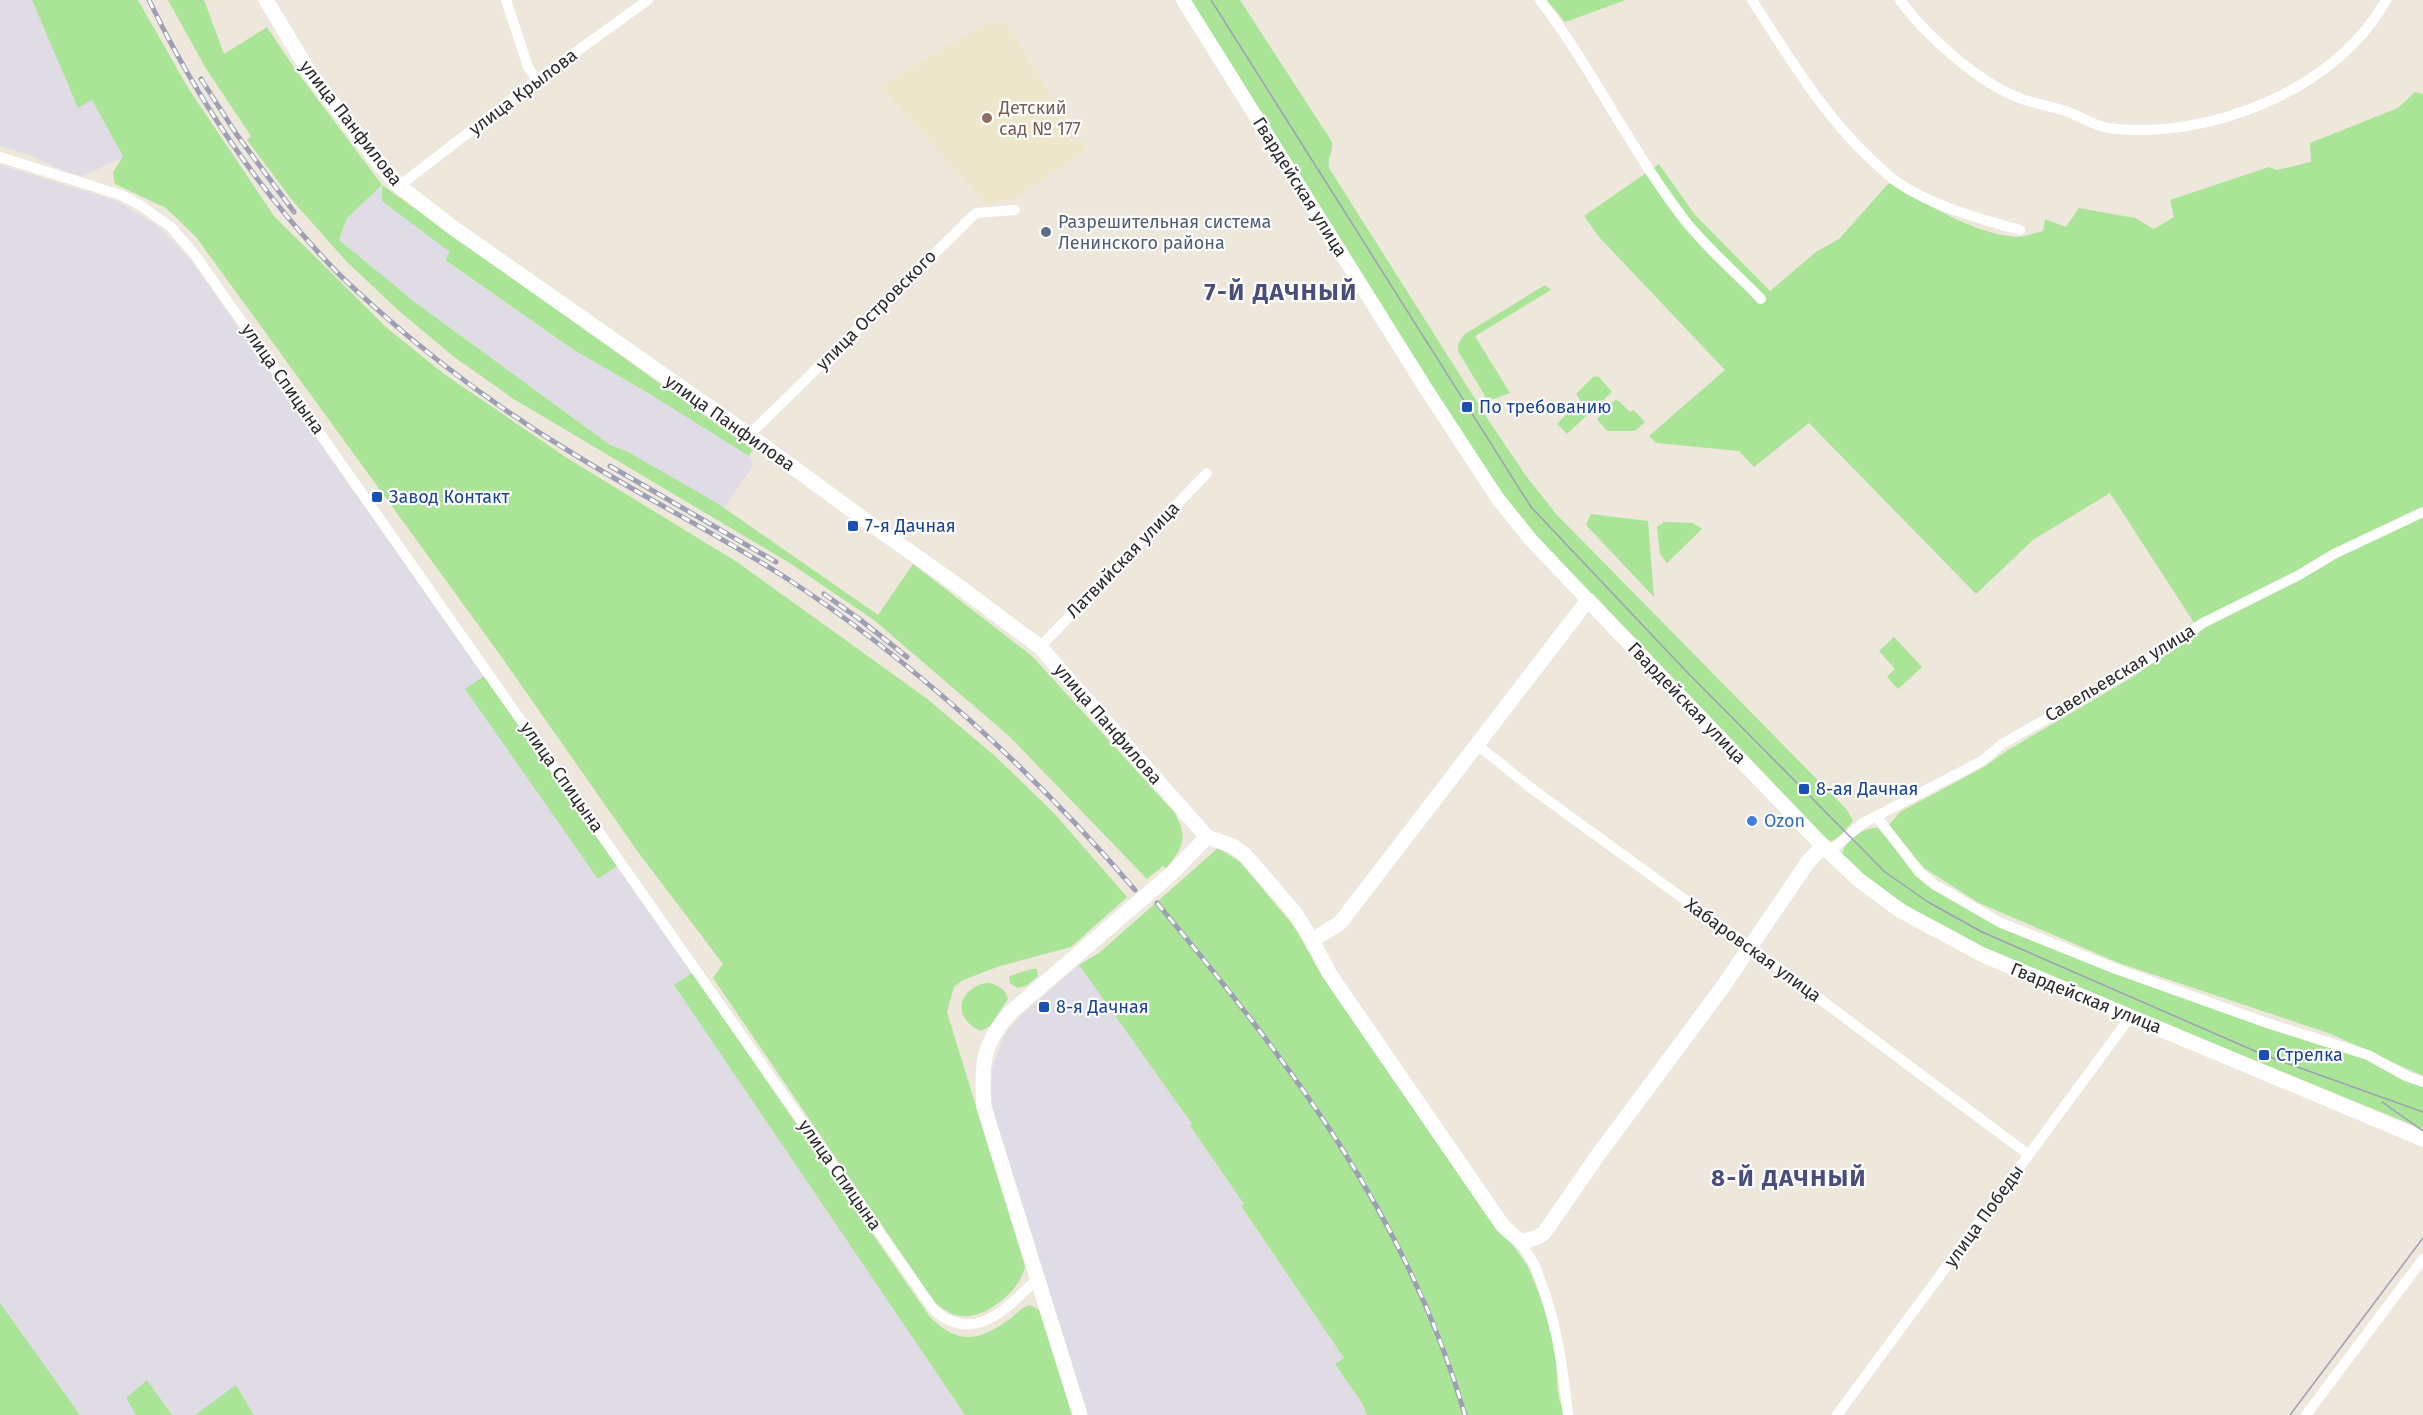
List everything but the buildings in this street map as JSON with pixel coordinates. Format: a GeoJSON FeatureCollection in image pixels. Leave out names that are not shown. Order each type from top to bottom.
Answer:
{"type":"FeatureCollection","features":[{"type":"Feature","properties":{"kind":"main road","name":"улица Панфилова"},"geometry":{"type":"LineString","coordinates":[[266,0],[305,65],[373,156],[399,186],[749,435],[1040,647],[1207,837]]}},
{"type":"Feature","properties":{"kind":"main road"},"geometry":{"type":"LineString","coordinates":[[1312,940],[1340,923],[1588,600]]}},
{"type":"Feature","properties":{"kind":"main road","name":"Гвардейская улица"},"geometry":{"type":"LineString","coordinates":[[1588,600],[1826,849],[1859,880],[1911,916],[1983,955],[2423,1139]]}},
{"type":"Feature","properties":{"kind":"main road"},"geometry":{"type":"LineString","coordinates":[[1080,1415],[984,1107],[984,1061],[990,1039],[1007,1016],[1171,874],[1207,837],[1233,846],[1245,855],[1295,914],[1329,973],[1464,1171],[1503,1226],[1521,1242],[1544,1233],[1750,947],[1808,862],[1826,849]]}},
{"type":"Feature","properties":{"kind":"street"},"geometry":{"type":"LineString","coordinates":[[506,0],[528,67],[537,80]]}},
{"type":"Feature","properties":{"kind":"street","name":"улица Крылова"},"geometry":{"type":"LineString","coordinates":[[399,186],[537,80],[648,0]]}},
{"type":"Feature","properties":{"kind":"street","name":"Гвардейская улица"},"geometry":{"type":"LineString","coordinates":[[1183,0],[1431,397],[1498,499],[1531,540],[1588,600]]}},
{"type":"Feature","properties":{"kind":"street"},"geometry":{"type":"LineString","coordinates":[[1540,0],[1559,25],[1611,111],[1688,224],[1761,299]]}},
{"type":"Feature","properties":{"kind":"street"},"geometry":{"type":"LineString","coordinates":[[1752,0],[1803,79],[1832,116],[1862,151],[1896,182],[1955,210],[2020,230]]}},
{"type":"Feature","properties":{"kind":"street"},"geometry":{"type":"LineString","coordinates":[[1900,0],[1913,18],[1948,51],[1987,80],[2021,98],[2105,127],[2128,130],[2166,128],[2225,117],[2252,109],[2293,89],[2335,61],[2377,16],[2386,0]]}},
{"type":"Feature","properties":{"kind":"street","name":"улица Спицына"},"geometry":{"type":"LineString","coordinates":[[0,157],[83,184],[100,184],[140,205],[171,227],[195,255],[934,1310],[947,1322],[964,1325],[979,1323],[998,1315],[1037,1280]]}},
{"type":"Feature","properties":{"kind":"street","name":"улица Островского"},"geometry":{"type":"LineString","coordinates":[[749,435],[976,213],[1015,210]]}},
{"type":"Feature","properties":{"kind":"street","name":"Латвийская улица"},"geometry":{"type":"LineString","coordinates":[[1040,647],[1207,473]]}},
{"type":"Feature","properties":{"kind":"street","name":"Савельевская улица"},"geometry":{"type":"LineString","coordinates":[[1826,849],[1863,823],[1982,761],[2002,744],[2134,669],[2203,623],[2300,575],[2334,554],[2423,512]]}},
{"type":"Feature","properties":{"kind":"street","name":"Хабаровская улица"},"geometry":{"type":"LineString","coordinates":[[1476,744],[1535,791],[1750,947],[2029,1155]]}},
{"type":"Feature","properties":{"kind":"street"},"geometry":{"type":"LineString","coordinates":[[1877,817],[1919,872],[1935,885],[2000,922],[2116,969],[2267,1023],[2368,1055],[2406,1076],[2423,1082]]}},
{"type":"Feature","properties":{"kind":"street","name":"улица Победы"},"geometry":{"type":"LineString","coordinates":[[1837,1415],[2131,1016]]}},
{"type":"Feature","properties":{"kind":"street"},"geometry":{"type":"LineString","coordinates":[[1521,1242],[1533,1263],[1549,1305],[1562,1353],[1568,1415]]}},
{"type":"Feature","properties":{"kind":"street"},"geometry":{"type":"LineString","coordinates":[[2306,1415],[2423,1259]]}},
{"type":"Feature","properties":{"kind":"shaded area"},"geometry":{"type":"Polygon","coordinates":[[[0,0],[32,0],[78,107],[92,99],[123,157],[83,176],[71,174],[27,154],[0,146],[0,0]]]}},
{"type":"Feature","properties":{"kind":"shaded area","name":"Детский сад № 177"},"geometry":{"type":"Polygon","coordinates":[[[1005,22],[1086,150],[1014,199],[986,204],[880,86],[984,24],[1005,22]]]}},
{"type":"Feature","properties":{"kind":"shaded area"},"geometry":{"type":"Polygon","coordinates":[[[0,165],[117,201],[158,226],[191,260],[692,973],[674,985],[965,1415],[80,1415],[0,1303],[0,165]]]}},
{"type":"Feature","properties":{"kind":"shaded area"},"geometry":{"type":"Polygon","coordinates":[[[382,185],[419,228],[451,252],[445,261],[574,350],[749,456],[753,466],[724,508],[628,452],[610,445],[416,303],[339,240],[347,218],[382,185]]]}},
{"type":"Feature","properties":{"kind":"shaded area"},"geometry":{"type":"Polygon","coordinates":[[[1079,965],[1192,1124],[1190,1127],[1244,1204],[1241,1207],[1344,1358],[1335,1364],[1362,1403],[1367,1415],[1088,1415],[991,1108],[992,1069],[1006,1032],[1021,1015],[1079,965]]]}},
{"type":"Feature","properties":{"kind":"green space"},"geometry":{"type":"Polygon","coordinates":[[[32,0],[138,0],[188,88],[274,216],[387,328],[444,374],[567,458],[737,562],[926,698],[995,756],[1053,812],[1127,897],[1071,947],[997,967],[963,980],[954,987],[947,1012],[1025,1266],[1017,1284],[1001,1301],[971,1316],[954,1314],[935,1303],[713,978],[723,964],[638,852],[498,652],[196,237],[166,208],[115,184],[113,173],[123,156],[92,100],[78,108],[32,0]]]}},
{"type":"Feature","properties":{"kind":"green space"},"geometry":{"type":"Polygon","coordinates":[[[168,0],[204,0],[224,54],[267,27],[295,69],[382,185],[347,218],[339,240],[416,303],[610,445],[628,452],[717,503],[878,615],[913,564],[1032,656],[1174,812],[1183,836],[1177,854],[1166,869],[1163,866],[1147,879],[1009,736],[874,620],[788,562],[512,398],[453,356],[398,310],[346,261],[292,200],[247,140],[251,136],[205,67],[168,0]]]}},
{"type":"Feature","properties":{"kind":"green space"},"geometry":{"type":"Polygon","coordinates":[[[1191,0],[1240,0],[1332,142],[1329,168],[1526,476],[1557,515],[1847,810],[1853,821],[1840,836],[1832,841],[1825,839],[1536,537],[1503,496],[1464,438],[1191,0]]]}},
{"type":"Feature","properties":{"kind":"green space"},"geometry":{"type":"Polygon","coordinates":[[[1547,0],[1626,0],[1565,22],[1547,0]]]}},
{"type":"Feature","properties":{"kind":"green space"},"geometry":{"type":"Polygon","coordinates":[[[2415,92],[2423,94],[2423,1076],[2331,1034],[2119,963],[1979,903],[1924,868],[1889,825],[1900,812],[1984,767],[2008,750],[2129,679],[2200,632],[2110,493],[2033,540],[1976,594],[1809,423],[1754,467],[1739,451],[1656,443],[1649,436],[1725,370],[1599,237],[1584,216],[1659,164],[1695,215],[1770,291],[1816,252],[1839,239],[1889,183],[1967,224],[2000,235],[2019,237],[2043,231],[2045,219],[2066,227],[2079,208],[2135,218],[2154,229],[2174,217],[2170,200],[2269,167],[2277,170],[2311,162],[2310,143],[2398,108],[2415,92]]]}},
{"type":"Feature","properties":{"kind":"green space"},"geometry":{"type":"Polygon","coordinates":[[[382,185],[753,450],[749,456],[574,350],[445,260],[450,252],[382,201],[382,185]]]}},
{"type":"Feature","properties":{"kind":"green space"},"geometry":{"type":"Polygon","coordinates":[[[1545,285],[1551,290],[1475,336],[1510,393],[1488,401],[1458,351],[1458,346],[1465,334],[1545,285]]]}},
{"type":"Feature","properties":{"kind":"green space"},"geometry":{"type":"Polygon","coordinates":[[[1598,376],[1612,392],[1567,434],[1557,424],[1580,400],[1576,394],[1593,377],[1598,376]]]}},
{"type":"Feature","properties":{"kind":"green space"},"geometry":{"type":"Polygon","coordinates":[[[1615,400],[1630,412],[1634,410],[1645,422],[1635,431],[1607,431],[1597,419],[1615,400]]]}},
{"type":"Feature","properties":{"kind":"green space"},"geometry":{"type":"Polygon","coordinates":[[[1591,514],[1648,521],[1654,597],[1586,525],[1591,514]]]}},
{"type":"Feature","properties":{"kind":"green space"},"geometry":{"type":"Polygon","coordinates":[[[1664,522],[1693,523],[1702,529],[1667,563],[1660,554],[1657,527],[1664,522]]]}},
{"type":"Feature","properties":{"kind":"green space"},"geometry":{"type":"Polygon","coordinates":[[[1894,637],[1922,667],[1898,689],[1887,677],[1895,669],[1879,651],[1894,637]]]}},
{"type":"Feature","properties":{"kind":"green space"},"geometry":{"type":"Polygon","coordinates":[[[484,676],[617,866],[598,879],[465,689],[484,676]]]}},
{"type":"Feature","properties":{"kind":"green space"},"geometry":{"type":"Polygon","coordinates":[[[1878,828],[1895,848],[1969,904],[2151,981],[2331,1041],[2423,1085],[2423,1129],[1984,950],[1904,906],[1863,878],[1842,855],[1853,837],[1878,828]]]}},
{"type":"Feature","properties":{"kind":"green space"},"geometry":{"type":"Polygon","coordinates":[[[1218,848],[1240,862],[1293,925],[1323,977],[1527,1265],[1550,1329],[1556,1359],[1558,1393],[1567,1415],[1367,1415],[1362,1403],[1335,1364],[1344,1358],[1241,1206],[1244,1204],[1190,1126],[1192,1124],[1079,965],[1099,953],[1218,848]]]}},
{"type":"Feature","properties":{"kind":"green space"},"geometry":{"type":"Polygon","coordinates":[[[1037,969],[1038,976],[1026,986],[1017,988],[1010,983],[1009,976],[1037,969]]]}},
{"type":"Feature","properties":{"kind":"green space"},"geometry":{"type":"Polygon","coordinates":[[[692,973],[930,1317],[949,1332],[967,1337],[986,1333],[996,1328],[1030,1305],[1039,1310],[1073,1415],[965,1415],[674,985],[692,973]]]}},
{"type":"Feature","properties":{"kind":"green space"},"geometry":{"type":"Polygon","coordinates":[[[987,983],[1000,988],[1008,999],[990,1026],[981,1031],[965,1019],[962,1004],[969,991],[987,983]]]}},
{"type":"Feature","properties":{"kind":"green space"},"geometry":{"type":"Polygon","coordinates":[[[0,1303],[80,1415],[0,1415],[0,1303]]]}},
{"type":"Feature","properties":{"kind":"green space"},"geometry":{"type":"Polygon","coordinates":[[[147,1380],[172,1415],[136,1415],[126,1398],[147,1380]]]}},
{"type":"Feature","properties":{"kind":"green space"},"geometry":{"type":"Polygon","coordinates":[[[236,1385],[254,1415],[195,1415],[236,1385]]]}},
{"type":"Feature","properties":{"kind":"tram line"},"geometry":{"type":"LineString","coordinates":[[1211,0],[1531,507],[1685,670],[1885,872],[1928,902],[1982,932],[2264,1055],[2423,1112]]}},
{"type":"Feature","properties":{"kind":"tram line"},"geometry":{"type":"LineString","coordinates":[[2382,1102],[2423,1131]]}},
{"type":"Feature","properties":{"kind":"tram line"},"geometry":{"type":"LineString","coordinates":[[2290,1415],[2423,1238]]}},
{"type":"Feature","properties":{"kind":"railway"},"geometry":{"type":"LineString","coordinates":[[149,0],[208,107],[254,174],[305,237],[371,304],[443,364],[519,419],[598,469],[783,576],[878,644],[925,681],[1014,761],[1056,803],[1135,890]]}},
{"type":"Feature","properties":{"kind":"railway"},"geometry":{"type":"LineString","coordinates":[[201,79],[237,135],[294,212]]}},
{"type":"Feature","properties":{"kind":"railway"},"geometry":{"type":"LineString","coordinates":[[610,466],[776,562]]}},
{"type":"Feature","properties":{"kind":"railway"},"geometry":{"type":"LineString","coordinates":[[824,594],[907,657]]}},
{"type":"Feature","properties":{"kind":"railway"},"geometry":{"type":"LineString","coordinates":[[1157,903],[1297,1081],[1377,1207],[1411,1273],[1440,1342],[1465,1415]]}},
{"type":"Feature","properties":{"kind":"place","name":"Детский сад № 177"},"geometry":{"type":"Point","coordinates":[987,118]}},
{"type":"Feature","properties":{"kind":"place","name":"Разрешительная система Ленинского района"},"geometry":{"type":"Point","coordinates":[1046,232]}},
{"type":"Feature","properties":{"kind":"place","name":"По требованию"},"geometry":{"type":"Point","coordinates":[1467,407]}},
{"type":"Feature","properties":{"kind":"place","name":"Завод Контакт"},"geometry":{"type":"Point","coordinates":[377,497]}},
{"type":"Feature","properties":{"kind":"place","name":"7-я Дачная"},"geometry":{"type":"Point","coordinates":[853,526]}},
{"type":"Feature","properties":{"kind":"place","name":"8-ая Дачная"},"geometry":{"type":"Point","coordinates":[1804,789]}},
{"type":"Feature","properties":{"kind":"place","name":"Ozon"},"geometry":{"type":"Point","coordinates":[1752,821]}},
{"type":"Feature","properties":{"kind":"place","name":"8-я Дачная"},"geometry":{"type":"Point","coordinates":[1044,1007]}},
{"type":"Feature","properties":{"kind":"place","name":"Стрелка"},"geometry":{"type":"Point","coordinates":[2264,1055]}},
{"type":"Feature","properties":{"kind":"district","name":"7-Й ДАЧНЫЙ"},"geometry":{"type":"Point","coordinates":[1281,292]}},
{"type":"Feature","properties":{"kind":"district","name":"8-Й ДАЧНЫЙ"},"geometry":{"type":"Point","coordinates":[1789,1178]}}]}
